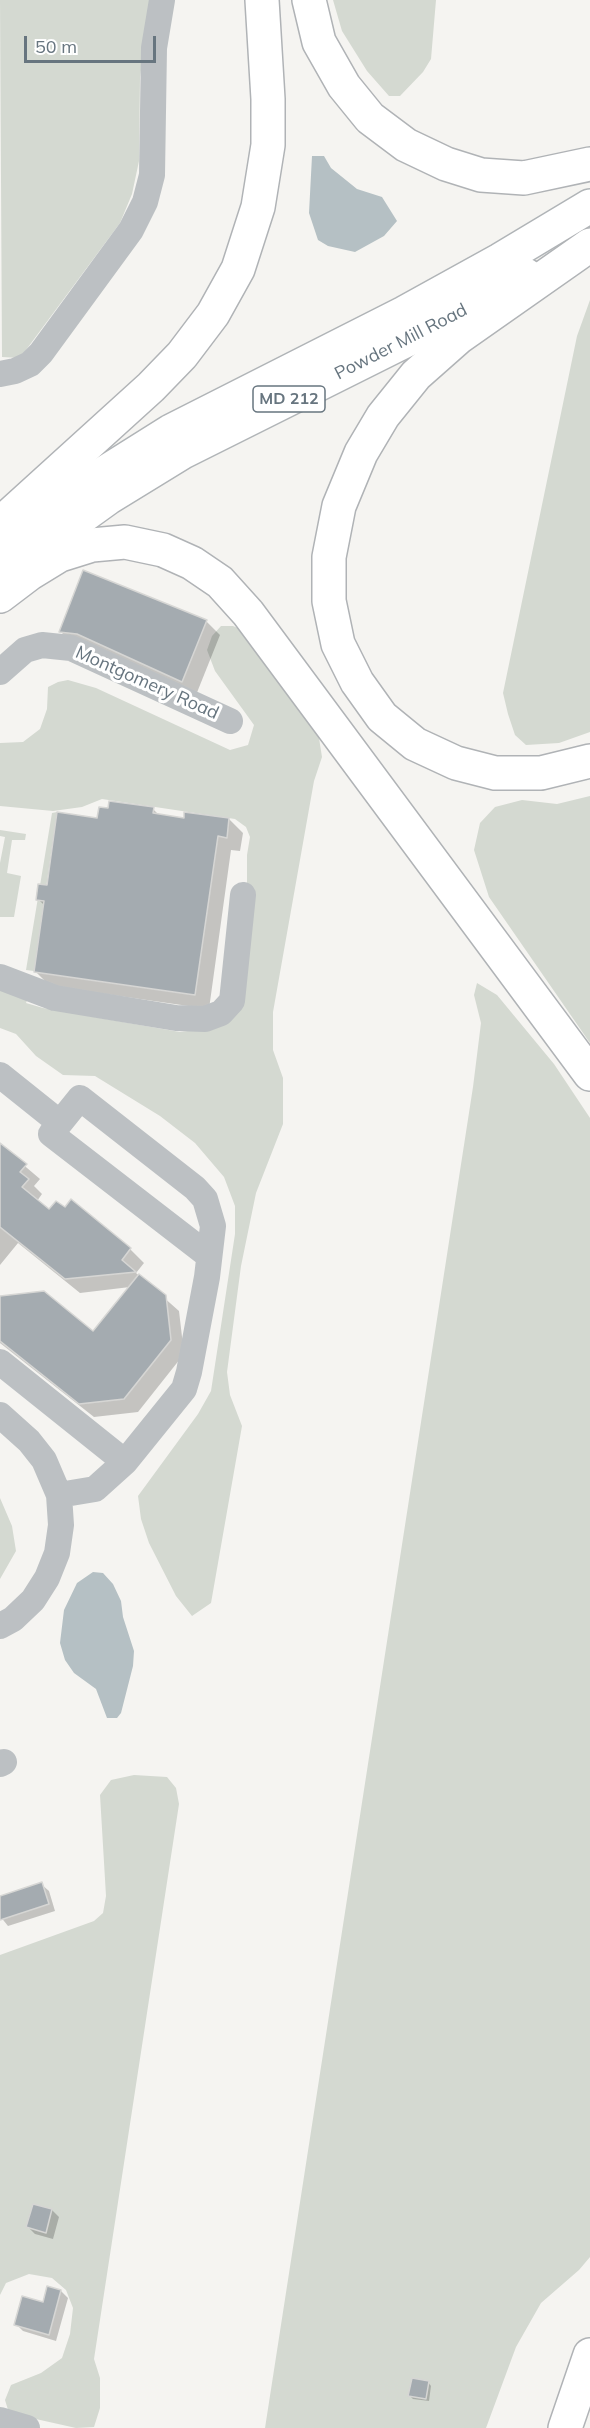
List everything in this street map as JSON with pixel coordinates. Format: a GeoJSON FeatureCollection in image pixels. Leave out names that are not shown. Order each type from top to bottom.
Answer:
{"type":"FeatureCollection","features":[{"type":"Feature","properties":{"kind":"main road"},"geometry":{"type":"LineString","coordinates":[[0,524],[151,387],[182,355],[213,314],[238,270],[258,207],[268,145],[268,99],[262,0]]}},
{"type":"Feature","properties":{"kind":"main road"},"geometry":{"type":"LineString","coordinates":[[309,0],[319,42],[344,86],[370,118],[406,145],[446,164],[485,176],[524,178],[590,164]]}},
{"type":"Feature","properties":{"kind":"main road","name":"Powder Mill Road"},"geometry":{"type":"LineString","coordinates":[[0,549],[93,480],[171,431],[404,313],[500,261],[590,206]]}},
{"type":"Feature","properties":{"kind":"main road","name":"Powder Mill Road"},"geometry":{"type":"LineString","coordinates":[[0,581],[40,547],[108,498],[183,452],[413,337],[512,284],[590,235]]}},
{"type":"Feature","properties":{"kind":"main road"},"geometry":{"type":"LineString","coordinates":[[590,245],[459,338],[416,375],[388,409],[362,453],[339,506],[330,557],[329,602],[338,644],[357,682],[382,717],[416,744],[456,763],[495,773],[541,773],[590,761]]}},
{"type":"Feature","properties":{"kind":"main road"},"geometry":{"type":"LineString","coordinates":[[0,596],[29,574],[60,555],[92,545],[125,542],[163,550],[192,563],[220,582],[248,613],[590,1074]]}},
{"type":"Feature","properties":{"kind":"main road"},"geometry":{"type":"LineString","coordinates":[[566,2428],[590,2355]]}},
{"type":"Feature","properties":{"kind":"street"},"geometry":{"type":"LineString","coordinates":[[0,374],[15,371],[30,364],[41,352],[131,230],[145,202],[152,175],[154,48],[162,0]]}},
{"type":"Feature","properties":{"kind":"street","name":"Montgomery Road"},"geometry":{"type":"LineString","coordinates":[[0,672],[25,650],[42,645],[71,648],[230,721]]}},
{"type":"Feature","properties":{"kind":"street"},"geometry":{"type":"LineString","coordinates":[[0,977],[55,998],[176,1018],[205,1019],[220,1013],[232,1001],[243,895]]}},
{"type":"Feature","properties":{"kind":"street"},"geometry":{"type":"LineString","coordinates":[[0,1075],[60,1123]]}},
{"type":"Feature","properties":{"kind":"street"},"geometry":{"type":"LineString","coordinates":[[59,1495],[95,1489],[125,1462],[184,1389],[189,1372],[209,1256],[213,1226],[205,1199],[195,1188],[80,1098],[51,1134],[209,1256]]}},
{"type":"Feature","properties":{"kind":"street"},"geometry":{"type":"LineString","coordinates":[[0,1362],[125,1462]]}},
{"type":"Feature","properties":{"kind":"street"},"geometry":{"type":"LineString","coordinates":[[0,1416],[29,1442],[44,1460],[59,1495],[61,1525],[57,1553],[47,1578],[33,1599],[13,1619],[0,1626]]}},
{"type":"Feature","properties":{"kind":"street"},"geometry":{"type":"LineString","coordinates":[[0,2420],[27,2428]]}},
{"type":"Feature","properties":{"kind":"shaded area"},"geometry":{"type":"Polygon","coordinates":[[[0,0],[150,0],[140,78],[139,161],[132,194],[120,223],[20,358],[2,357],[0,0]]]}},
{"type":"Feature","properties":{"kind":"shaded area"},"geometry":{"type":"Polygon","coordinates":[[[333,0],[436,0],[431,59],[423,72],[400,96],[389,96],[367,71],[342,31],[333,0]]]}},
{"type":"Feature","properties":{"kind":"shaded area"},"geometry":{"type":"Polygon","coordinates":[[[312,156],[324,156],[331,168],[357,189],[382,197],[397,221],[384,236],[355,252],[328,246],[318,240],[309,213],[312,156]]]}},
{"type":"Feature","properties":{"kind":"shaded area"},"geometry":{"type":"Polygon","coordinates":[[[590,300],[590,732],[559,743],[526,745],[515,735],[503,693],[577,336],[590,300]]]}},
{"type":"Feature","properties":{"kind":"shaded area"},"geometry":{"type":"Polygon","coordinates":[[[221,626],[233,626],[247,632],[319,738],[322,757],[314,781],[273,1012],[273,1050],[283,1078],[283,1124],[256,1193],[241,1266],[227,1372],[230,1395],[242,1426],[211,1603],[192,1616],[176,1596],[149,1543],[141,1519],[138,1496],[198,1414],[211,1391],[235,1234],[235,1206],[224,1177],[195,1143],[160,1116],[95,1076],[63,1075],[36,1056],[16,1034],[0,1028],[0,986],[28,998],[26,1003],[43,1008],[180,1032],[212,1028],[247,886],[247,855],[250,837],[246,827],[235,819],[102,799],[82,807],[53,811],[0,806],[0,743],[23,742],[40,729],[47,709],[48,687],[68,680],[96,688],[230,750],[248,745],[254,725],[215,671],[207,650],[212,636],[221,626]]]}},
{"type":"Feature","properties":{"kind":"shaded area"},"geometry":{"type":"Polygon","coordinates":[[[590,796],[590,1043],[489,897],[474,850],[480,823],[495,807],[522,800],[557,804],[590,796]]]}},
{"type":"Feature","properties":{"kind":"shaded area"},"geometry":{"type":"Polygon","coordinates":[[[57,812],[34,971],[26,970],[52,813],[57,812]]]}},
{"type":"Feature","properties":{"kind":"shaded area"},"geometry":{"type":"Polygon","coordinates":[[[0,830],[26,834],[25,840],[12,840],[7,873],[21,876],[14,917],[0,917],[0,863],[5,837],[0,836],[0,830]]]}},
{"type":"Feature","properties":{"kind":"shaded area"},"geometry":{"type":"Polygon","coordinates":[[[477,983],[497,995],[554,1064],[590,1118],[590,2257],[579,2270],[541,2303],[516,2347],[486,2428],[265,2428],[473,1087],[481,1023],[474,995],[477,983]]]}},
{"type":"Feature","properties":{"kind":"shaded area"},"geometry":{"type":"Polygon","coordinates":[[[0,1498],[12,1526],[16,1551],[0,1579],[0,1498]]]}},
{"type":"Feature","properties":{"kind":"shaded area"},"geometry":{"type":"Polygon","coordinates":[[[93,1572],[103,1573],[113,1584],[121,1601],[123,1617],[134,1651],[133,1666],[121,1713],[117,1718],[107,1718],[96,1689],[74,1673],[65,1660],[60,1643],[64,1610],[77,1583],[93,1572]]]}},
{"type":"Feature","properties":{"kind":"shaded area"},"geometry":{"type":"Polygon","coordinates":[[[134,1775],[167,1777],[176,1788],[179,1804],[94,2359],[100,2378],[100,2408],[94,2427],[76,2428],[9,2413],[5,2400],[11,2385],[41,2373],[62,2358],[70,2334],[73,2308],[66,2290],[52,2278],[29,2274],[6,2283],[0,2295],[0,1955],[94,1921],[103,1913],[106,1896],[100,1795],[111,1780],[134,1775]]]}},
{"type":"Feature","properties":{"kind":"building"},"geometry":{"type":"Polygon","coordinates":[[[83,570],[207,620],[182,682],[77,634],[59,632],[83,570]]]}},
{"type":"Feature","properties":{"kind":"building"},"geometry":{"type":"Polygon","coordinates":[[[109,801],[154,807],[153,813],[184,818],[184,812],[229,818],[227,838],[218,836],[195,995],[34,972],[44,901],[36,900],[38,884],[47,885],[57,812],[97,818],[99,807],[108,808],[109,801]]]}},
{"type":"Feature","properties":{"kind":"building"},"geometry":{"type":"Polygon","coordinates":[[[0,1143],[27,1164],[20,1172],[29,1179],[22,1187],[49,1209],[56,1201],[65,1207],[71,1199],[131,1248],[122,1260],[136,1272],[65,1279],[0,1227],[0,1143]]]}},
{"type":"Feature","properties":{"kind":"building"},"geometry":{"type":"Polygon","coordinates":[[[139,1274],[166,1295],[171,1340],[124,1399],[79,1404],[0,1341],[0,1296],[44,1291],[93,1331],[139,1274]]]}},
{"type":"Feature","properties":{"kind":"building"},"geometry":{"type":"Polygon","coordinates":[[[42,1882],[49,1904],[0,1920],[0,1896],[42,1882]]]}},
{"type":"Feature","properties":{"kind":"building"},"geometry":{"type":"Polygon","coordinates":[[[33,2204],[52,2209],[46,2233],[26,2227],[33,2204]]]}},
{"type":"Feature","properties":{"kind":"building"},"geometry":{"type":"Polygon","coordinates":[[[47,2286],[61,2290],[49,2335],[14,2325],[22,2296],[43,2302],[47,2286]]]}},
{"type":"Feature","properties":{"kind":"building"},"geometry":{"type":"Polygon","coordinates":[[[412,2378],[429,2381],[426,2399],[408,2396],[412,2378]]]}}]}
